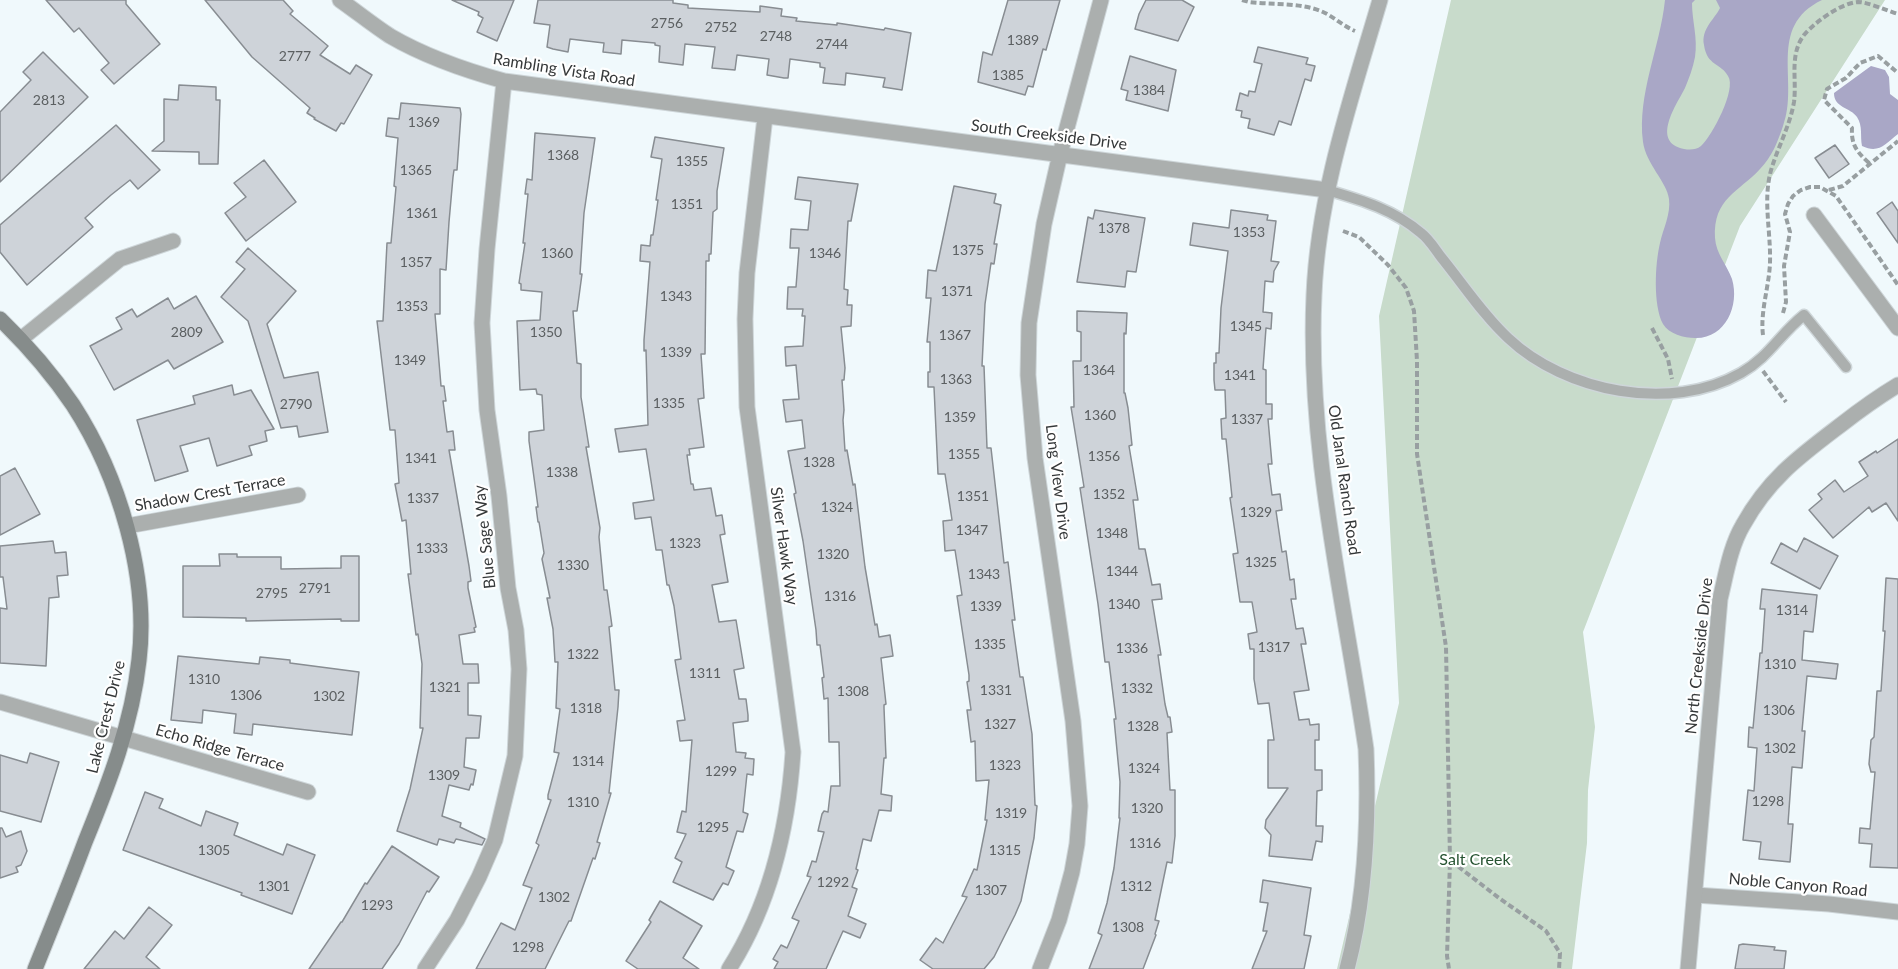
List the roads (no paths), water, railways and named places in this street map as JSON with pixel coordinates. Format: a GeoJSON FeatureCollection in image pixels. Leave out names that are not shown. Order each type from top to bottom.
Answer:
{"type":"FeatureCollection","features":[{"type":"Feature","properties":{"kind":"main road","name":"Lake Crest Drive"},"geometry":{"type":"LineString","coordinates":[[0,319],[21,339],[73,406],[94,443],[127,526],[137,575],[141,620],[139,659],[133,698],[123,738],[109,783],[35,969]]}},
{"type":"Feature","properties":{"kind":"street","name":"Rambling Vista Road"},"geometry":{"type":"LineString","coordinates":[[340,0],[392,36],[431,57],[463,70],[504,81],[765,117]]}},
{"type":"Feature","properties":{"kind":"street","name":"Long View Drive"},"geometry":{"type":"LineString","coordinates":[[1040,969],[1059,920],[1072,872],[1080,806],[1074,728],[1035,458],[1028,375],[1031,304],[1044,224],[1060,154],[1101,0]]}},
{"type":"Feature","properties":{"kind":"street","name":"Old Janal Ranch Road"},"geometry":{"type":"LineString","coordinates":[[1347,969],[1359,911],[1366,854],[1368,803],[1366,749],[1316,425],[1314,295],[1327,190],[1380,0]]}},
{"type":"Feature","properties":{"kind":"street","name":"Blue Sage Way"},"geometry":{"type":"LineString","coordinates":[[425,969],[457,920],[492,848],[515,756],[518,717],[517,650],[487,410],[483,323],[487,249],[504,81]]}},
{"type":"Feature","properties":{"kind":"street","name":"South Creekside Drive"},"geometry":{"type":"LineString","coordinates":[[765,117],[1327,190]]}},
{"type":"Feature","properties":{"kind":"street","name":"Silver Hawk Way"},"geometry":{"type":"LineString","coordinates":[[729,969],[744,943],[769,886],[790,796],[793,752],[747,406],[745,358],[747,273],[765,117]]}},
{"type":"Feature","properties":{"kind":"street"},"geometry":{"type":"LineString","coordinates":[[1814,215],[1898,328]]}},
{"type":"Feature","properties":{"kind":"street"},"geometry":{"type":"LineString","coordinates":[[21,339],[120,259],[172,240]]}},
{"type":"Feature","properties":{"kind":"street","name":"North Creekside Drive"},"geometry":{"type":"LineString","coordinates":[[1688,969],[1720,599],[1729,561],[1742,525],[1765,492],[1791,463],[1871,402],[1898,385]]}},
{"type":"Feature","properties":{"kind":"street","name":"Shadow Crest Terrace"},"geometry":{"type":"LineString","coordinates":[[127,526],[298,495]]}},
{"type":"Feature","properties":{"kind":"street","name":"Echo Ridge Terrace"},"geometry":{"type":"LineString","coordinates":[[0,702],[308,792]]}},
{"type":"Feature","properties":{"kind":"street","name":"Noble Canyon Road"},"geometry":{"type":"LineString","coordinates":[[1695,895],[1829,904],[1898,912]]}},
{"type":"Feature","properties":{"kind":"lane"},"geometry":{"type":"LineString","coordinates":[[1327,190],[1368,201],[1397,216],[1422,234],[1507,338],[1534,359],[1562,374],[1598,385],[1641,394],[1682,393],[1707,387],[1739,374],[1757,363],[1791,325],[1804,315],[1846,367]]}},
{"type":"Feature","properties":{"kind":"water"},"geometry":{"type":"Polygon","coordinates":[[[1665,0],[1695,0],[1692,3],[1696,43],[1694,61],[1685,88],[1672,112],[1667,131],[1674,145],[1691,150],[1706,141],[1722,112],[1729,91],[1728,76],[1711,61],[1704,45],[1706,29],[1720,8],[1716,0],[1822,0],[1805,11],[1795,25],[1790,40],[1787,109],[1774,149],[1752,177],[1729,197],[1718,214],[1715,224],[1716,244],[1732,279],[1734,300],[1728,319],[1722,327],[1706,337],[1686,337],[1669,330],[1663,324],[1656,296],[1657,262],[1668,216],[1669,199],[1665,186],[1645,150],[1642,124],[1646,89],[1665,0]]]}},
{"type":"Feature","properties":{"kind":"water"},"geometry":{"type":"Polygon","coordinates":[[[1871,66],[1885,70],[1889,77],[1890,94],[1898,100],[1898,134],[1882,147],[1873,149],[1862,146],[1859,120],[1839,105],[1834,93],[1871,66]]]}},
{"type":"Feature","properties":{"kind":"park label","name":"Salt Creek"},"geometry":{"type":"Point","coordinates":[1475,860]}}]}
